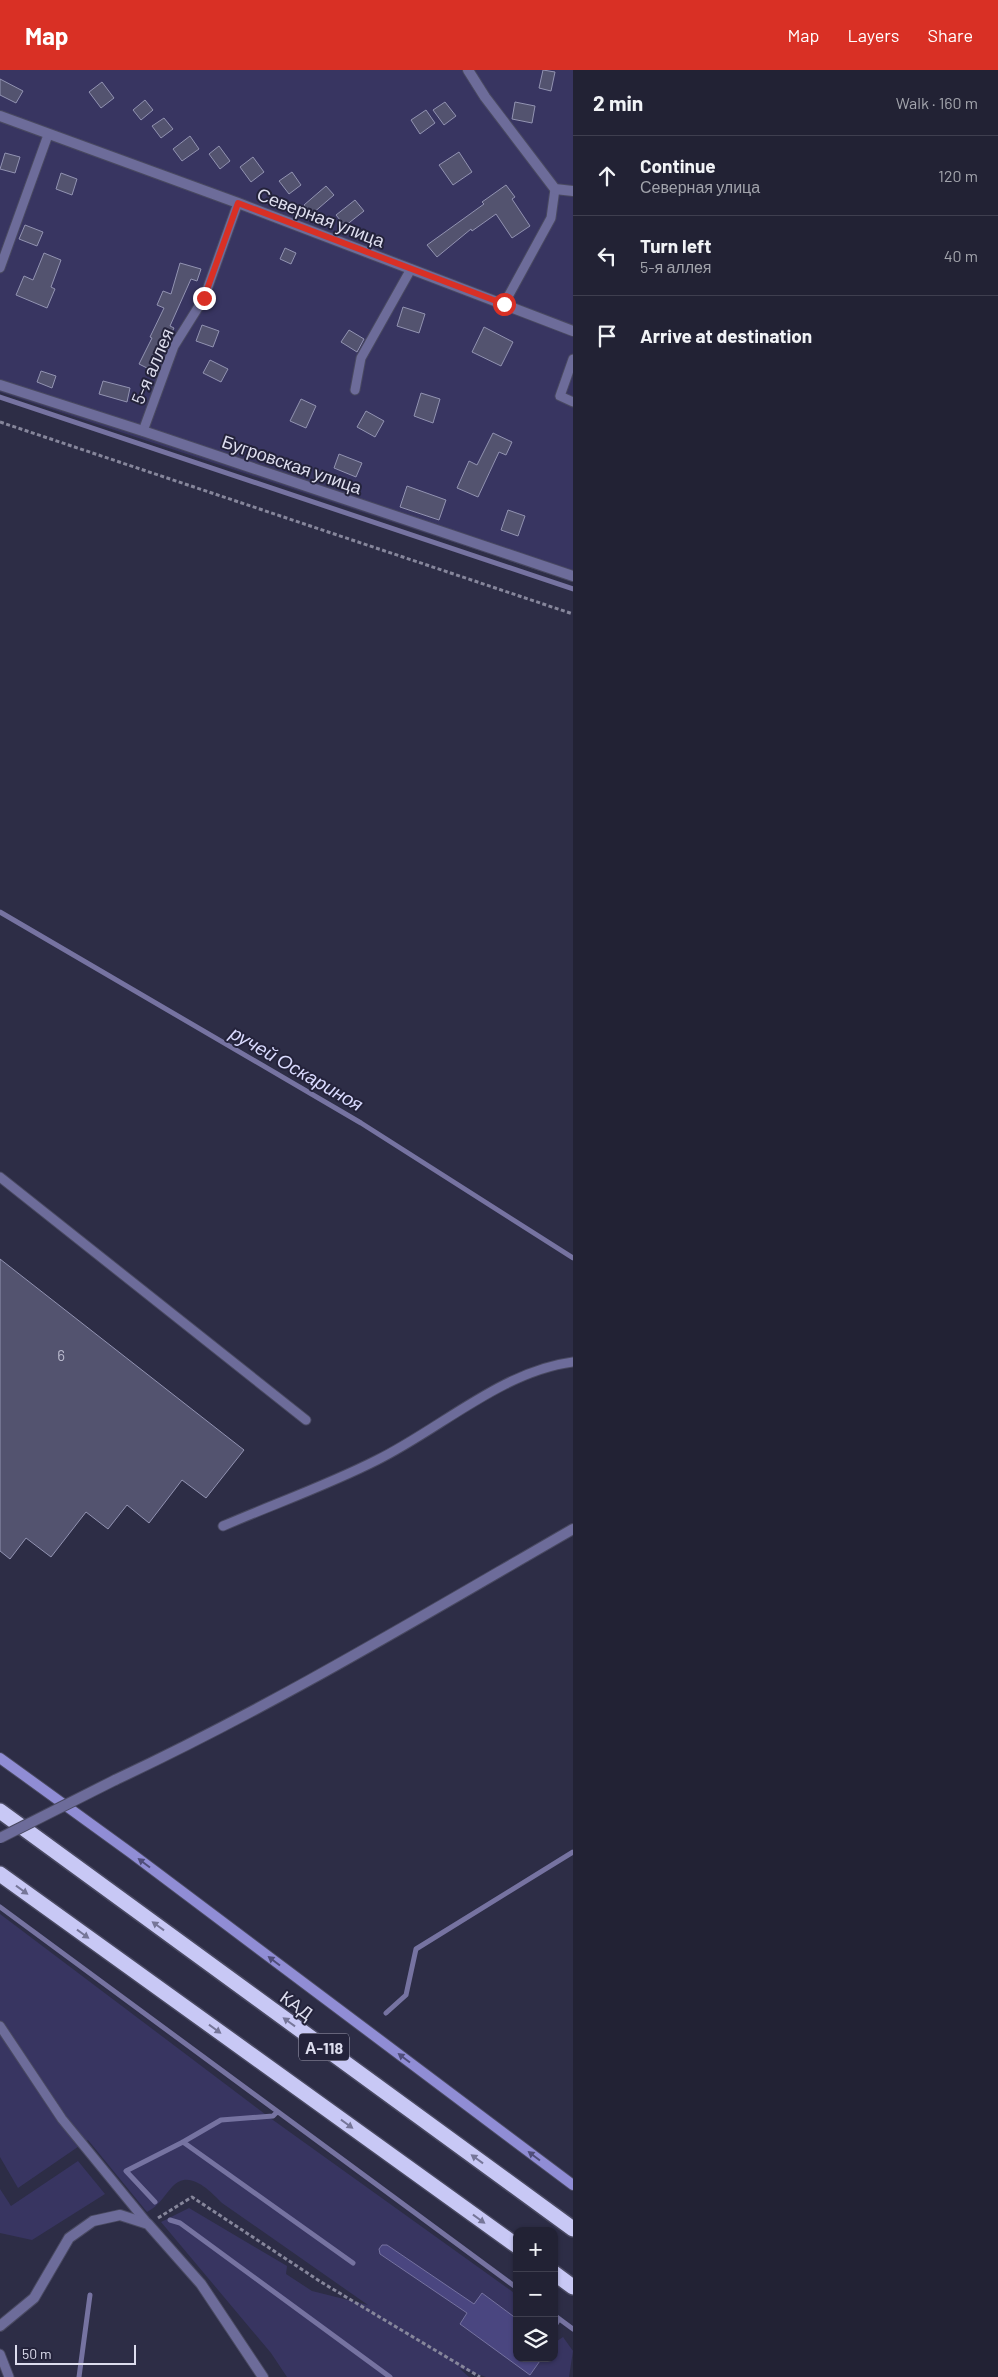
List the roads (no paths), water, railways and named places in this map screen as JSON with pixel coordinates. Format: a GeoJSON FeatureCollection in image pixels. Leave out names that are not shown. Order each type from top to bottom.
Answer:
{"type":"FeatureCollection","features":[{"type":"Feature","properties":{"kind":"highway","name":"КАД"},"geometry":{"type":"LineString","coordinates":[[0,1811],[573,2229]]}},
{"type":"Feature","properties":{"kind":"highway","name":"А-118"},"geometry":{"type":"LineString","coordinates":[[0,1874],[513,2243]]}},
{"type":"Feature","properties":{"kind":"highway"},"geometry":{"type":"LineString","coordinates":[[558,2276],[573,2287]]}},
{"type":"Feature","properties":{"kind":"street"},"geometry":{"type":"LineString","coordinates":[[468,70],[485,97],[555,190],[573,192]]}},
{"type":"Feature","properties":{"kind":"street","name":"Северная улица"},"geometry":{"type":"LineString","coordinates":[[0,116],[238,203],[573,331]]}},
{"type":"Feature","properties":{"kind":"street","name":"Бугровская улица"},"geometry":{"type":"LineString","coordinates":[[0,386],[143,431],[573,576]]}},
{"type":"Feature","properties":{"kind":"street"},"geometry":{"type":"LineString","coordinates":[[0,1838],[115,1780],[194,1743],[329,1670],[573,1529]]}},
{"type":"Feature","properties":{"kind":"street"},"geometry":{"type":"LineString","coordinates":[[0,1758],[139,1859],[573,2185]]}},
{"type":"Feature","properties":{"kind":"street"},"geometry":{"type":"LineString","coordinates":[[0,2326],[34,2298],[69,2238],[93,2221],[120,2215],[148,2224],[201,2284],[262,2377]]}},
{"type":"Feature","properties":{"kind":"lane"},"geometry":{"type":"LineString","coordinates":[[0,268],[48,135]]}},
{"type":"Feature","properties":{"kind":"lane"},"geometry":{"type":"LineString","coordinates":[[504,304],[551,218],[555,190]]}},
{"type":"Feature","properties":{"kind":"lane","name":"5-я аллея"},"geometry":{"type":"LineString","coordinates":[[143,431],[174,346],[204,298],[238,203]]}},
{"type":"Feature","properties":{"kind":"lane"},"geometry":{"type":"LineString","coordinates":[[355,390],[361,358],[411,269]]}},
{"type":"Feature","properties":{"kind":"lane"},"geometry":{"type":"LineString","coordinates":[[573,359],[560,396],[573,402]]}},
{"type":"Feature","properties":{"kind":"lane"},"geometry":{"type":"LineString","coordinates":[[0,1177],[306,1420]]}},
{"type":"Feature","properties":{"kind":"lane"},"geometry":{"type":"LineString","coordinates":[[223,1526],[378,1460],[492,1392],[550,1365],[573,1362]]}},
{"type":"Feature","properties":{"kind":"lane"},"geometry":{"type":"LineString","coordinates":[[0,2026],[62,2119],[148,2224]]}},
{"type":"Feature","properties":{"kind":"lane"},"geometry":{"type":"LineString","coordinates":[[0,2354],[9,2377]]}},
{"type":"Feature","properties":{"kind":"waterway"},"geometry":{"type":"LineString","coordinates":[[0,397],[573,589]]}},
{"type":"Feature","properties":{"kind":"waterway","name":"ручей Оскариноя"},"geometry":{"type":"LineString","coordinates":[[0,912],[361,1123],[573,1258]]}},
{"type":"Feature","properties":{"kind":"waterway"},"geometry":{"type":"LineString","coordinates":[[386,2013],[406,1995],[416,1949],[573,1852]]}},
{"type":"Feature","properties":{"kind":"waterway"},"geometry":{"type":"LineString","coordinates":[[0,1907],[513,2285]]}},
{"type":"Feature","properties":{"kind":"waterway"},"geometry":{"type":"LineString","coordinates":[[155,2202],[126,2171],[221,2120],[273,2116],[277,2112]]}},
{"type":"Feature","properties":{"kind":"waterway"},"geometry":{"type":"LineString","coordinates":[[183,2142],[353,2263]]}},
{"type":"Feature","properties":{"kind":"waterway"},"geometry":{"type":"LineString","coordinates":[[170,2220],[180,2223],[390,2377]]}},
{"type":"Feature","properties":{"kind":"waterway"},"geometry":{"type":"LineString","coordinates":[[79,2377],[90,2295]]}},
{"type":"Feature","properties":{"kind":"waterway"},"geometry":{"type":"LineString","coordinates":[[557,2317],[573,2329]]}}]}
